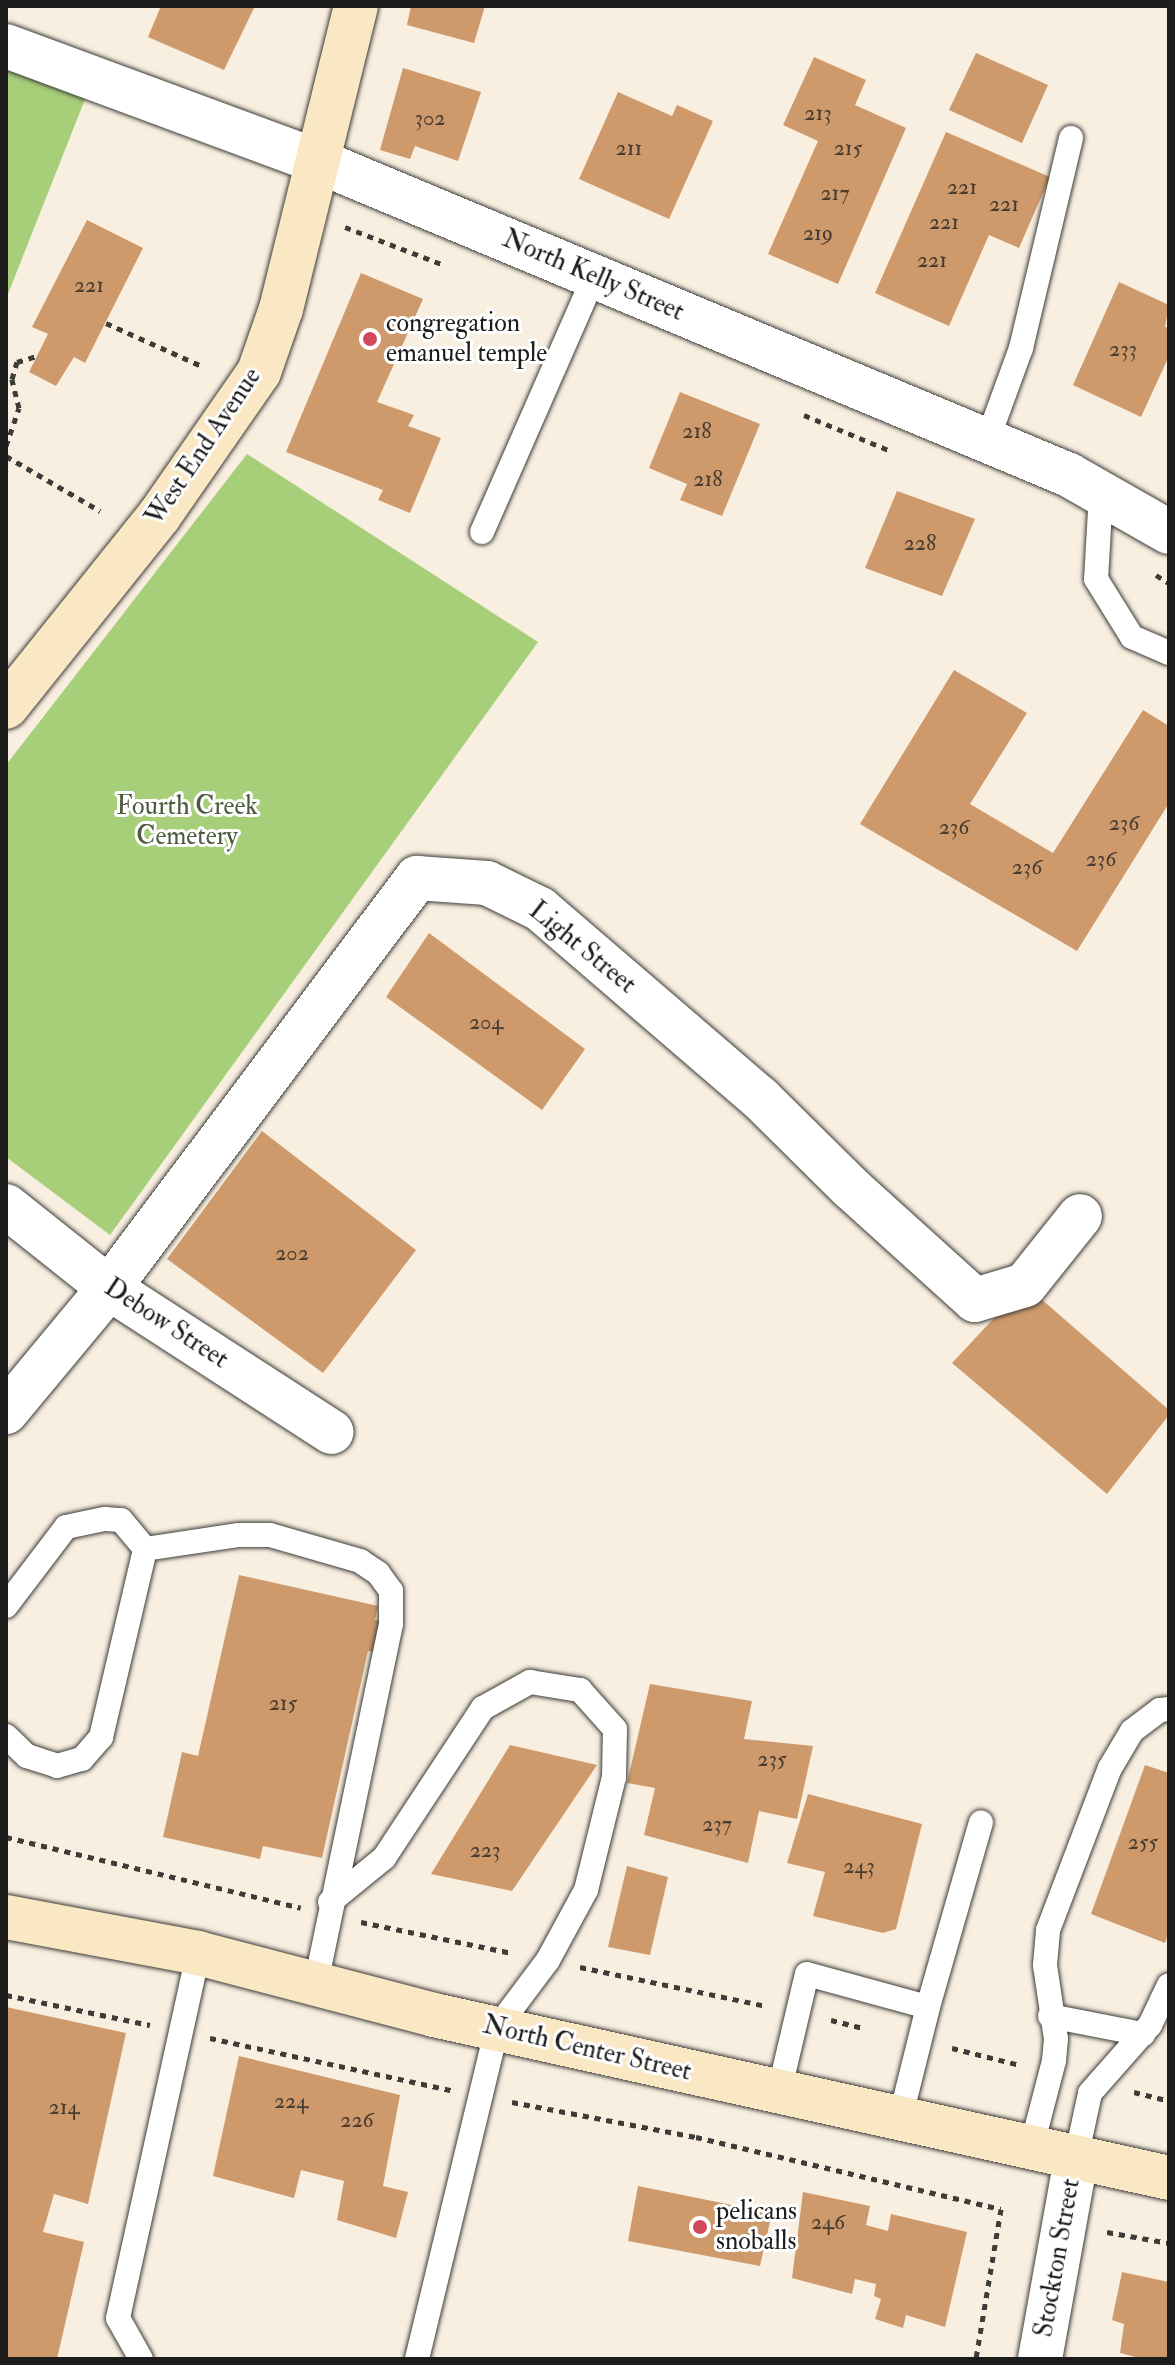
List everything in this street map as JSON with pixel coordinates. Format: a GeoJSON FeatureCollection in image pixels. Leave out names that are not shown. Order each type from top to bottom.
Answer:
{"type":"FeatureCollection","features":[{"type":"Feature","properties":{"kind":"main road","name":"West End Avenue"},"geometry":{"type":"LineString","coordinates":[[6,707],[159,516],[259,372],[281,309],[320,162],[356,6]]}},
{"type":"Feature","properties":{"kind":"main road","name":"North Center Street"},"geometry":{"type":"LineString","coordinates":[[6,1917],[198,1953],[497,2028],[1169,2178]]}},
{"type":"Feature","properties":{"kind":"street","name":"North Kelly Street"},"geometry":{"type":"LineString","coordinates":[[6,46],[320,162],[1069,475],[1169,532]]}},
{"type":"Feature","properties":{"kind":"street","name":"Light Street"},"geometry":{"type":"LineString","coordinates":[[6,1412],[109,1288],[417,878],[487,883],[540,909],[760,1098],[851,1188],[975,1300],[1025,1285],[1080,1216]]}},
{"type":"Feature","properties":{"kind":"street","name":"Debow Street"},"geometry":{"type":"LineString","coordinates":[[6,1206],[109,1288],[332,1432]]}},
{"type":"Feature","properties":{"kind":"street","name":"Stockton Street"},"geometry":{"type":"LineString","coordinates":[[1040,2359],[1076,2158]]}},
{"type":"Feature","properties":{"kind":"lane"},"geometry":{"type":"LineString","coordinates":[[987,441],[1021,348],[1071,138]]}},
{"type":"Feature","properties":{"kind":"lane"},"geometry":{"type":"LineString","coordinates":[[482,532],[594,277]]}},
{"type":"Feature","properties":{"kind":"lane"},"geometry":{"type":"LineString","coordinates":[[1101,493],[1096,579],[1132,637],[1169,653]]}},
{"type":"Feature","properties":{"kind":"lane"},"geometry":{"type":"LineString","coordinates":[[6,1606],[66,1527],[105,1519],[121,1520],[145,1549]]}},
{"type":"Feature","properties":{"kind":"lane"},"geometry":{"type":"LineString","coordinates":[[145,1549],[239,1535],[270,1535],[360,1561],[378,1573],[391,1591],[391,1624],[329,1908],[316,1982]]}},
{"type":"Feature","properties":{"kind":"lane"},"geometry":{"type":"LineString","coordinates":[[6,1736],[27,1756],[57,1766],[82,1759],[101,1737],[145,1549]]}},
{"type":"Feature","properties":{"kind":"lane"},"geometry":{"type":"LineString","coordinates":[[329,1908],[384,1858],[483,1708],[530,1682],[580,1690],[615,1729],[614,1777],[586,1890],[548,1960],[497,2028],[417,2359]]}},
{"type":"Feature","properties":{"kind":"lane"},"geometry":{"type":"LineString","coordinates":[[1031,2149],[1051,2073],[1056,2039],[1050,2016],[1045,1965],[1048,1930],[1110,1768],[1132,1731],[1160,1710],[1169,1709]]}},
{"type":"Feature","properties":{"kind":"lane"},"geometry":{"type":"LineString","coordinates":[[900,2119],[928,2007],[981,1822]]}},
{"type":"Feature","properties":{"kind":"lane"},"geometry":{"type":"LineString","coordinates":[[141,2359],[118,2318],[198,1953]]}},
{"type":"Feature","properties":{"kind":"lane"},"geometry":{"type":"LineString","coordinates":[[779,2092],[807,1974],[928,2007]]}},
{"type":"Feature","properties":{"kind":"lane"},"geometry":{"type":"LineString","coordinates":[[1076,2158],[1090,2093],[1143,2034],[1169,1985]]}},
{"type":"Feature","properties":{"kind":"lane"},"geometry":{"type":"LineString","coordinates":[[1050,2016],[1143,2034]]}},
{"type":"Feature","properties":{"kind":"path"},"geometry":{"type":"LineString","coordinates":[[106,323],[204,367]]}},
{"type":"Feature","properties":{"kind":"path"},"geometry":{"type":"LineString","coordinates":[[6,446],[19,408],[12,379],[17,362],[37,356]]}},
{"type":"Feature","properties":{"kind":"path"},"geometry":{"type":"LineString","coordinates":[[6,456],[100,511]]}},
{"type":"Feature","properties":{"kind":"path"},"geometry":{"type":"LineString","coordinates":[[6,1837],[548,1960],[798,2012],[1051,2073]]}},
{"type":"Feature","properties":{"kind":"path"},"geometry":{"type":"LineString","coordinates":[[1097,2083],[1169,2101]]}},
{"type":"Feature","properties":{"kind":"path"},"geometry":{"type":"LineString","coordinates":[[976,2359],[1001,2209]]}},
{"type":"Feature","properties":{"kind":"path"},"geometry":{"type":"LineString","coordinates":[[1106,2232],[1169,2243]]}},
{"type":"Feature","properties":{"kind":"green space"},"geometry":{"type":"Polygon","coordinates":[[[6,46],[93,79],[6,299],[6,46]]]}},
{"type":"Feature","properties":{"kind":"green space","name":"Fourth Creek Cemetery"},"geometry":{"type":"Polygon","coordinates":[[[247,454],[538,642],[110,1235],[6,1157],[6,765],[247,454]]]}},
{"type":"Feature","properties":{"kind":"building"},"geometry":{"type":"Polygon","coordinates":[[[161,6],[255,6],[224,70],[148,37],[161,6]]]}},
{"type":"Feature","properties":{"kind":"building"},"geometry":{"type":"Polygon","coordinates":[[[411,6],[485,6],[474,43],[407,25],[411,6]]]}},
{"type":"Feature","properties":{"kind":"building"},"geometry":{"type":"Polygon","coordinates":[[[976,53],[1048,85],[1022,143],[949,110],[976,53]]]}},
{"type":"Feature","properties":{"kind":"building"},"geometry":{"type":"Polygon","coordinates":[[[814,57],[866,80],[855,105],[906,128],[838,284],[768,254],[818,141],[783,125],[814,57]]]}},
{"type":"Feature","properties":{"kind":"building"},"geometry":{"type":"Polygon","coordinates":[[[403,68],[481,92],[458,161],[415,146],[410,159],[380,150],[403,68]]]}},
{"type":"Feature","properties":{"kind":"building"},"geometry":{"type":"Polygon","coordinates":[[[618,92],[672,116],[677,105],[713,121],[669,219],[579,179],[618,92]]]}},
{"type":"Feature","properties":{"kind":"building"},"geometry":{"type":"Polygon","coordinates":[[[946,132],[1050,177],[1019,248],[989,235],[949,326],[875,293],[946,132]]]}},
{"type":"Feature","properties":{"kind":"building"},"geometry":{"type":"Polygon","coordinates":[[[87,220],[143,248],[85,363],[74,357],[56,386],[29,372],[48,334],[32,327],[87,220]]]}},
{"type":"Feature","properties":{"kind":"building"},"geometry":{"type":"Polygon","coordinates":[[[361,273],[423,299],[377,402],[414,415],[408,426],[441,438],[410,513],[378,500],[383,490],[286,452],[361,273]]]}},
{"type":"Feature","properties":{"kind":"building"},"geometry":{"type":"Polygon","coordinates":[[[1119,282],[1169,305],[1165,327],[1169,328],[1169,356],[1141,417],[1073,385],[1119,282]]]}},
{"type":"Feature","properties":{"kind":"building"},"geometry":{"type":"Polygon","coordinates":[[[680,392],[760,424],[722,516],[680,500],[687,484],[649,468],[680,392]]]}},
{"type":"Feature","properties":{"kind":"building"},"geometry":{"type":"Polygon","coordinates":[[[897,491],[975,519],[942,596],[865,568],[897,491]]]}},
{"type":"Feature","properties":{"kind":"building"},"geometry":{"type":"Polygon","coordinates":[[[954,670],[1027,713],[970,804],[1053,853],[1143,710],[1169,726],[1169,803],[1077,951],[860,824],[954,670]]]}},
{"type":"Feature","properties":{"kind":"building"},"geometry":{"type":"Polygon","coordinates":[[[429,933],[585,1049],[542,1110],[386,997],[429,933]]]}},
{"type":"Feature","properties":{"kind":"building"},"geometry":{"type":"Polygon","coordinates":[[[262,1131],[416,1250],[323,1373],[167,1259],[262,1131]]]}},
{"type":"Feature","properties":{"kind":"building"},"geometry":{"type":"Polygon","coordinates":[[[1025,1285],[1169,1410],[1169,1415],[1107,1494],[952,1363],[1025,1285]]]}},
{"type":"Feature","properties":{"kind":"building"},"geometry":{"type":"Polygon","coordinates":[[[239,1575],[378,1606],[375,1620],[401,1626],[394,1656],[368,1651],[322,1858],[263,1846],[260,1859],[163,1837],[182,1752],[198,1756],[239,1575]]]}},
{"type":"Feature","properties":{"kind":"building"},"geometry":{"type":"Polygon","coordinates":[[[650,1684],[752,1701],[744,1739],[813,1746],[797,1819],[759,1811],[748,1863],[644,1835],[655,1788],[627,1783],[650,1684]]]}},
{"type":"Feature","properties":{"kind":"building"},"geometry":{"type":"Polygon","coordinates":[[[510,1745],[597,1765],[512,1891],[431,1874],[510,1745]]]}},
{"type":"Feature","properties":{"kind":"building"},"geometry":{"type":"Polygon","coordinates":[[[1145,1765],[1169,1773],[1169,1932],[1165,1943],[1091,1914],[1145,1765]]]}},
{"type":"Feature","properties":{"kind":"building"},"geometry":{"type":"Polygon","coordinates":[[[808,1794],[922,1824],[896,1929],[883,1933],[813,1916],[825,1872],[787,1863],[808,1794]]]}},
{"type":"Feature","properties":{"kind":"building"},"geometry":{"type":"Polygon","coordinates":[[[627,1866],[668,1877],[650,1955],[608,1947],[627,1866]]]}},
{"type":"Feature","properties":{"kind":"building"},"geometry":{"type":"Polygon","coordinates":[[[6,2007],[126,2033],[88,2204],[54,2194],[43,2232],[84,2242],[57,2359],[6,2359],[6,2007]]]}},
{"type":"Feature","properties":{"kind":"building"},"geometry":{"type":"Polygon","coordinates":[[[239,2056],[400,2095],[383,2186],[408,2192],[396,2238],[337,2220],[344,2181],[301,2170],[294,2198],[213,2176],[239,2056]]]}},
{"type":"Feature","properties":{"kind":"building","name":"pelicans snoballs"},"geometry":{"type":"Polygon","coordinates":[[[638,2186],[772,2213],[760,2266],[628,2241],[638,2186]]]}},
{"type":"Feature","properties":{"kind":"building"},"geometry":{"type":"Polygon","coordinates":[[[803,2192],[870,2206],[866,2225],[888,2231],[891,2214],[967,2232],[945,2327],[906,2315],[903,2328],[875,2319],[881,2299],[874,2296],[876,2284],[855,2279],[852,2294],[792,2278],[803,2192]]]}},
{"type":"Feature","properties":{"kind":"building"},"geometry":{"type":"Polygon","coordinates":[[[1122,2272],[1169,2282],[1169,2359],[1143,2359],[1120,2353],[1124,2324],[1112,2320],[1122,2272]]]}},
{"type":"Feature","properties":{"kind":"place","name":"congregation emanuel temple"},"geometry":{"type":"Point","coordinates":[370,339]}},
{"type":"Feature","properties":{"kind":"place","name":"pelicans snoballs"},"geometry":{"type":"Point","coordinates":[700,2227]}}]}
